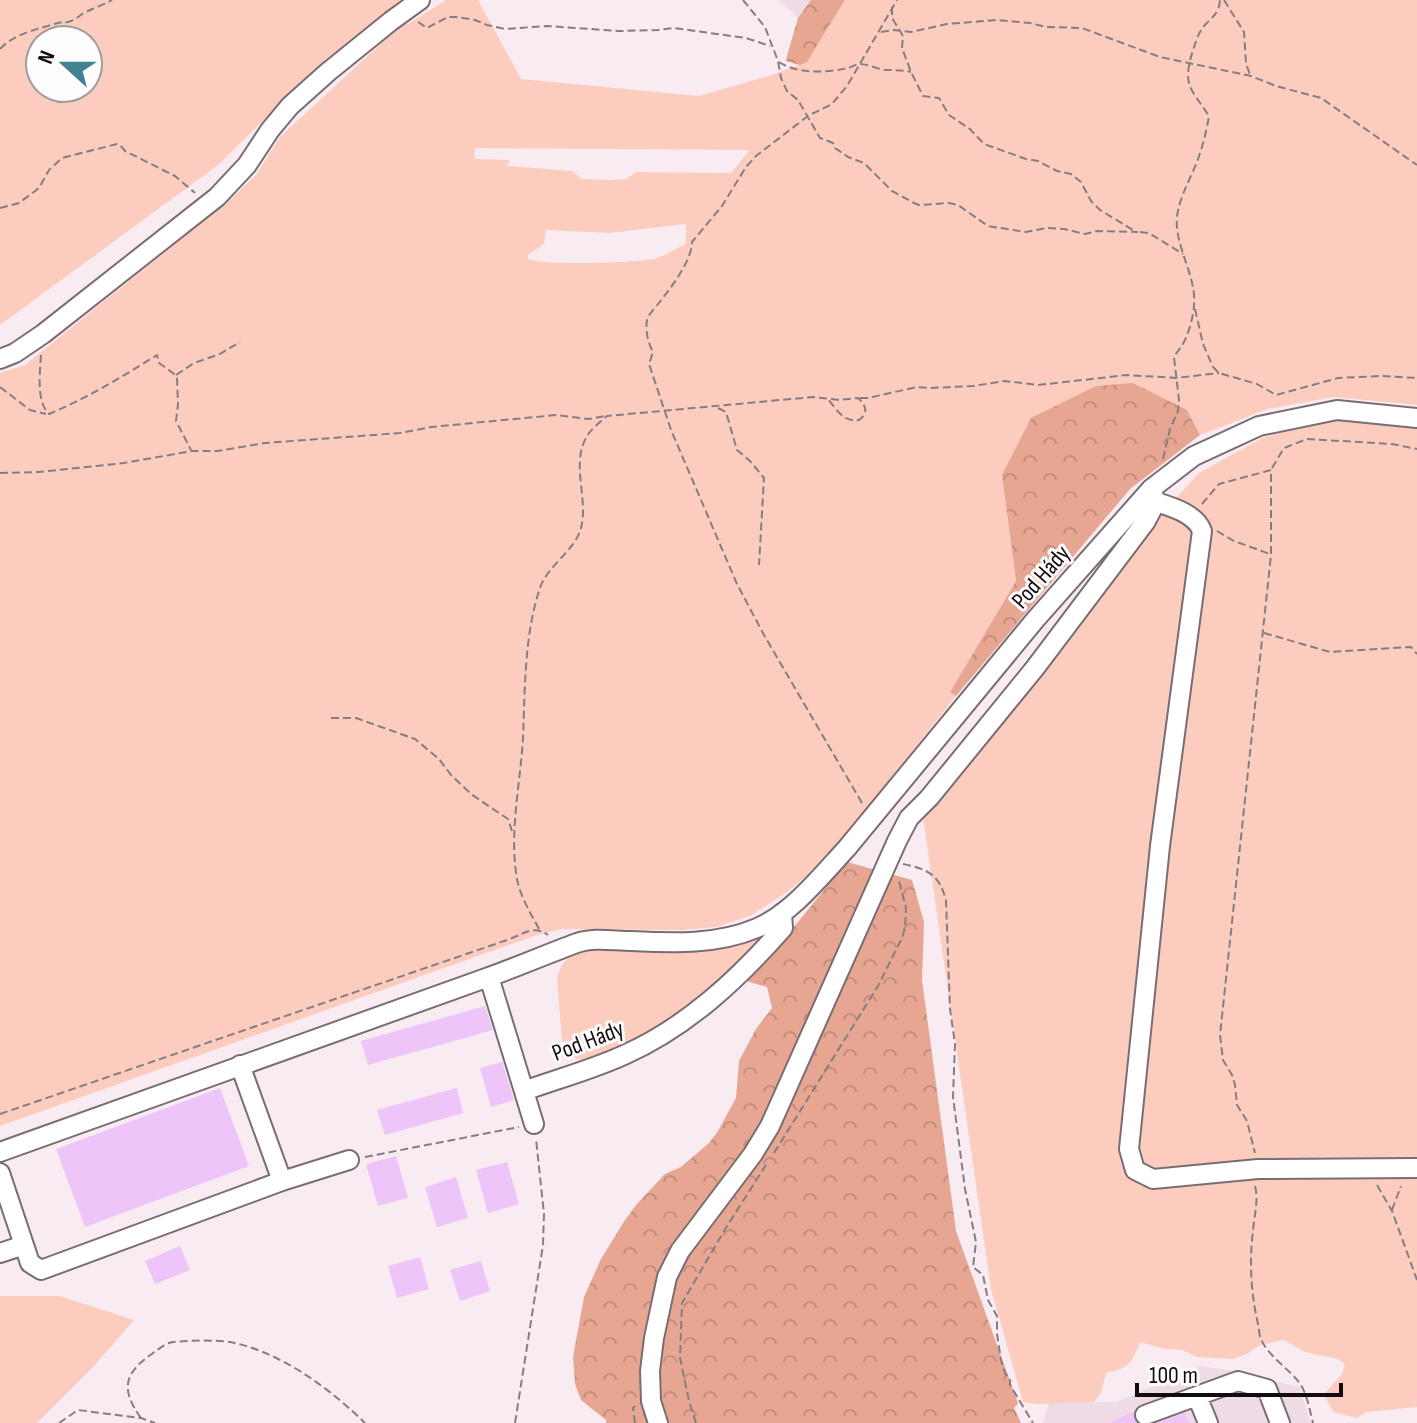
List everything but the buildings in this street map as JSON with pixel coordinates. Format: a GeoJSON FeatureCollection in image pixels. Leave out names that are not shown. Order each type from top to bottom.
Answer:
{"type":"FeatureCollection","features":[{"type":"Feature","properties":{"kind":"street"},"geometry":{"type":"LineString","coordinates":[[0,359],[43,334],[207,206],[247,165],[290,106],[420,0]]}},
{"type":"Feature","properties":{"kind":"street","name":"Pod Hády"},"geometry":{"type":"LineString","coordinates":[[0,1152],[571,946],[594,940],[675,943],[719,939],[757,928],[777,917],[816,881],[1035,620],[1153,495],[1166,476],[1194,456],[1259,426],[1337,410],[1417,418]]}},
{"type":"Feature","properties":{"kind":"street"},"geometry":{"type":"LineString","coordinates":[[658,1423],[651,1401],[650,1371],[667,1277],[680,1251],[753,1154],[770,1126],[836,975],[892,862],[897,841],[909,818],[929,798],[1035,668],[1146,521],[1153,495],[1199,525],[1160,846],[1129,1149],[1135,1170],[1153,1179],[1258,1169],[1413,1168]]}},
{"type":"Feature","properties":{"kind":"street","name":"Pod Hády"},"geometry":{"type":"LineString","coordinates":[[524,1091],[624,1055],[676,1026],[735,980],[762,952],[783,928],[782,913]]}},
{"type":"Feature","properties":{"kind":"street"},"geometry":{"type":"LineString","coordinates":[[489,977],[534,1124]]}},
{"type":"Feature","properties":{"kind":"street"},"geometry":{"type":"LineString","coordinates":[[240,1065],[282,1181]]}},
{"type":"Feature","properties":{"kind":"street"},"geometry":{"type":"LineString","coordinates":[[0,1173],[30,1263],[41,1270],[282,1181],[349,1160]]}},
{"type":"Feature","properties":{"kind":"street"},"geometry":{"type":"LineString","coordinates":[[0,1253],[24,1245]]}},
{"type":"Feature","properties":{"kind":"street"},"geometry":{"type":"LineString","coordinates":[[1145,1415],[1238,1381],[1267,1389],[1280,1423]]}},
{"type":"Feature","properties":{"kind":"street"},"geometry":{"type":"LineString","coordinates":[[1197,1396],[1208,1423]]}},
{"type":"Feature","properties":{"kind":"path"},"geometry":{"type":"LineString","coordinates":[[0,49],[15,37],[43,27],[50,28],[57,23],[70,22],[112,0]]}},
{"type":"Feature","properties":{"kind":"path"},"geometry":{"type":"LineString","coordinates":[[743,0],[765,27],[787,91],[798,100],[822,140],[833,143],[848,157],[864,163],[892,191],[919,205],[958,205],[988,226],[1026,232],[1047,228],[1085,234],[1097,231],[1149,233],[1184,255]]}},
{"type":"Feature","properties":{"kind":"path"},"geometry":{"type":"LineString","coordinates":[[875,814],[864,807],[737,584],[664,410],[649,364],[653,352],[648,341],[647,318],[670,288],[692,249],[692,242],[722,206],[746,167],[774,140],[808,116],[832,104],[847,86],[897,0]]}},
{"type":"Feature","properties":{"kind":"path"},"geometry":{"type":"LineString","coordinates":[[1166,476],[1162,463],[1179,400],[1174,357],[1190,325],[1195,291],[1178,232],[1177,216],[1209,116],[1190,88],[1187,76],[1198,34],[1215,17],[1222,0]]}},
{"type":"Feature","properties":{"kind":"path"},"geometry":{"type":"LineString","coordinates":[[1222,0],[1244,32],[1246,63],[1251,76]]}},
{"type":"Feature","properties":{"kind":"path"},"geometry":{"type":"LineString","coordinates":[[892,6],[892,18],[903,36],[902,48],[923,96],[939,98],[949,115],[970,129],[984,144],[1071,174],[1081,182],[1100,210],[1138,232]]}},
{"type":"Feature","properties":{"kind":"path"},"geometry":{"type":"LineString","coordinates":[[417,21],[427,28],[448,17],[475,20],[505,29],[547,26],[619,31],[674,28],[746,38],[771,46]]}},
{"type":"Feature","properties":{"kind":"path"},"geometry":{"type":"LineString","coordinates":[[878,31],[911,32],[947,24],[997,20],[1082,28],[1160,57],[1251,76],[1321,98],[1417,165]]}},
{"type":"Feature","properties":{"kind":"path"},"geometry":{"type":"LineString","coordinates":[[778,61],[809,71],[843,69],[859,64],[911,72]]}},
{"type":"Feature","properties":{"kind":"path"},"geometry":{"type":"LineString","coordinates":[[0,208],[19,203],[39,188],[49,170],[62,158],[117,144],[175,176],[207,206]]}},
{"type":"Feature","properties":{"kind":"path"},"geometry":{"type":"LineString","coordinates":[[1194,308],[1203,344],[1219,373]]}},
{"type":"Feature","properties":{"kind":"path"},"geometry":{"type":"LineString","coordinates":[[43,334],[40,373],[44,410],[49,414]]}},
{"type":"Feature","properties":{"kind":"path"},"geometry":{"type":"LineString","coordinates":[[175,376],[194,363],[220,354],[240,342]]}},
{"type":"Feature","properties":{"kind":"path"},"geometry":{"type":"LineString","coordinates":[[0,387],[30,410],[49,414],[81,401],[157,355],[159,363],[175,376],[178,389],[176,421],[192,451]]}},
{"type":"Feature","properties":{"kind":"path"},"geometry":{"type":"LineString","coordinates":[[0,473],[39,472],[124,463],[192,451],[400,433],[431,427],[556,415],[589,419],[813,397],[868,398],[917,387],[973,386],[1005,381],[1038,385],[1127,375],[1176,378],[1219,373],[1257,384],[1276,395],[1338,378],[1417,378]]}},
{"type":"Feature","properties":{"kind":"path"},"geometry":{"type":"LineString","coordinates":[[828,399],[845,418],[853,421],[862,418],[866,409],[858,398]]}},
{"type":"Feature","properties":{"kind":"path"},"geometry":{"type":"LineString","coordinates":[[717,407],[726,412],[737,450],[764,478],[759,565]]}},
{"type":"Feature","properties":{"kind":"path"},"geometry":{"type":"LineString","coordinates":[[539,929],[517,882],[513,837],[531,628],[541,585],[579,534],[584,516],[581,449],[589,434],[607,416]]}},
{"type":"Feature","properties":{"kind":"path"},"geometry":{"type":"LineString","coordinates":[[1313,1423],[1301,1384],[1279,1363],[1259,1335],[1250,1275],[1257,1195],[1254,1180],[1258,1169],[1253,1139],[1237,1105],[1232,1075],[1223,1060],[1220,1035],[1271,555],[1271,470],[1284,448],[1307,439],[1392,444],[1417,449]]}},
{"type":"Feature","properties":{"kind":"path"},"geometry":{"type":"LineString","coordinates":[[1271,470],[1219,484],[1201,506],[1199,525],[1271,555]]}},
{"type":"Feature","properties":{"kind":"path"},"geometry":{"type":"LineString","coordinates":[[1263,633],[1330,652],[1411,647],[1417,654]]}},
{"type":"Feature","properties":{"kind":"path"},"geometry":{"type":"LineString","coordinates":[[331,718],[356,718],[415,739],[439,759],[471,794],[508,819],[513,837]]}},
{"type":"Feature","properties":{"kind":"path"},"geometry":{"type":"LineString","coordinates":[[696,1423],[680,1358],[682,1303],[878,986],[902,938],[906,908],[892,862],[921,868],[933,875],[946,901],[950,1009],[955,1044],[953,1097],[965,1189],[976,1242],[973,1267],[983,1275],[988,1300],[997,1316],[1005,1373],[1033,1423]]}},
{"type":"Feature","properties":{"kind":"path"},"geometry":{"type":"LineString","coordinates":[[0,1114],[534,929],[571,946]]}},
{"type":"Feature","properties":{"kind":"path"},"geometry":{"type":"LineString","coordinates":[[349,1160],[534,1124],[544,1214],[543,1245],[515,1423]]}},
{"type":"Feature","properties":{"kind":"path"},"geometry":{"type":"LineString","coordinates":[[1363,1167],[1392,1211],[1417,1280]]}},
{"type":"Feature","properties":{"kind":"path"},"geometry":{"type":"LineString","coordinates":[[1392,1211],[1403,1174],[1413,1168]]}},
{"type":"Feature","properties":{"kind":"path"},"geometry":{"type":"LineString","coordinates":[[141,1418],[127,1393],[128,1378],[139,1363],[169,1343],[205,1341],[229,1342],[270,1355],[316,1382],[365,1423]]}},
{"type":"Feature","properties":{"kind":"path"},"geometry":{"type":"LineString","coordinates":[[59,1423],[78,1410],[141,1418],[155,1423]]}},
{"type":"Feature","properties":{"kind":"shaded area"},"geometry":{"type":"Polygon","coordinates":[[[0,0],[410,0],[329,61],[218,165],[0,325],[0,0]]]}},
{"type":"Feature","properties":{"kind":"shaded area"},"geometry":{"type":"Polygon","coordinates":[[[446,0],[478,0],[521,79],[699,96],[807,62],[845,0],[1417,0],[1417,405],[1333,397],[1268,409],[1200,435],[1187,410],[1002,475],[1016,581],[950,692],[956,696],[824,862],[787,892],[750,916],[716,927],[682,930],[562,929],[537,935],[0,1126],[0,373],[25,365],[232,198],[256,175],[280,137],[387,38],[388,33],[403,22],[408,24],[446,0]],[[475,148],[474,159],[510,160],[507,166],[572,171],[582,179],[608,180],[627,179],[636,172],[731,173],[749,151],[749,150],[475,148]],[[686,224],[609,233],[546,230],[544,244],[528,255],[528,259],[592,263],[658,258],[686,244],[686,224]]]}},
{"type":"Feature","properties":{"kind":"shaded area"},"geometry":{"type":"Polygon","coordinates":[[[779,0],[811,0],[798,18],[779,0]]]}},
{"type":"Feature","properties":{"kind":"shaded area"},"geometry":{"type":"Polygon","coordinates":[[[1338,418],[1417,426],[1417,1407],[1366,1412],[1357,1418],[1333,1412],[1324,1394],[1342,1374],[1345,1364],[1338,1359],[1305,1352],[1284,1340],[1260,1345],[1233,1359],[1196,1357],[1183,1350],[1140,1342],[1128,1364],[1106,1373],[1101,1393],[1094,1402],[1023,1402],[991,1289],[923,817],[1158,518],[1199,473],[1264,437],[1338,418]]]}},
{"type":"Feature","properties":{"kind":"shaded area"},"geometry":{"type":"Polygon","coordinates":[[[753,937],[758,943],[695,1004],[654,1031],[591,1061],[576,1059],[568,1052],[562,1040],[557,979],[564,962],[572,955],[588,947],[753,937]]]}},
{"type":"Feature","properties":{"kind":"shaded area"},"geometry":{"type":"Polygon","coordinates":[[[0,1296],[59,1296],[134,1320],[94,1366],[37,1423],[0,1423],[0,1296]]]}},
{"type":"Feature","properties":{"kind":"shaded area"},"geometry":{"type":"Polygon","coordinates":[[[1200,1366],[1299,1387],[1311,1423],[1043,1423],[1049,1403],[1116,1402],[1200,1366]]]}},
{"type":"Feature","properties":{"kind":"green space"},"geometry":{"type":"Polygon","coordinates":[[[811,0],[845,0],[807,62],[800,65],[786,61],[798,18],[811,0]]]}},
{"type":"Feature","properties":{"kind":"green space"},"geometry":{"type":"Polygon","coordinates":[[[1133,383],[1187,410],[1200,435],[1130,489],[956,696],[950,692],[1016,581],[1002,475],[1031,418],[1096,386],[1133,383]]]}},
{"type":"Feature","properties":{"kind":"green space"},"geometry":{"type":"Polygon","coordinates":[[[847,862],[912,880],[924,922],[922,980],[956,1231],[1018,1403],[1014,1408],[1021,1423],[606,1423],[581,1400],[575,1384],[573,1357],[584,1297],[601,1259],[637,1204],[665,1174],[681,1167],[718,1131],[736,1098],[739,1061],[756,1029],[772,1008],[767,987],[746,981],[847,862]]]}}]}
